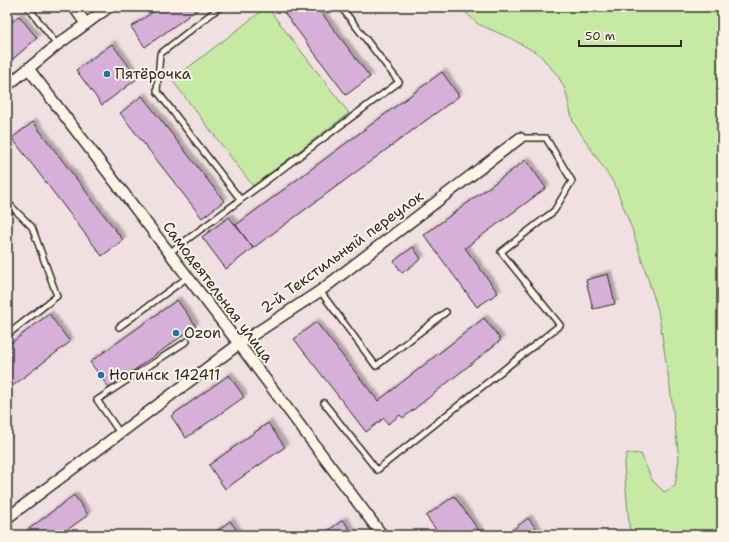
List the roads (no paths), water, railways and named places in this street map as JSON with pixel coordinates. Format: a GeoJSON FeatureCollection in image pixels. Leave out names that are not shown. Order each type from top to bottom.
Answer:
{"type":"FeatureCollection","features":[{"type":"Feature","properties":{"kind":"street"},"geometry":{"type":"LineString","coordinates":[[74,7],[86,24]]}},
{"type":"Feature","properties":{"kind":"street"},"geometry":{"type":"LineString","coordinates":[[7,86],[57,45],[109,7]]}},
{"type":"Feature","properties":{"kind":"street","name":"Самодеятельная улица"},"geometry":{"type":"LineString","coordinates":[[28,68],[239,344],[382,535]]}},
{"type":"Feature","properties":{"kind":"street","name":"2-й Текстильный переулок"},"geometry":{"type":"LineString","coordinates":[[7,518],[239,344],[320,291],[520,138]]}},
{"type":"Feature","properties":{"kind":"lane"},"geometry":{"type":"LineString","coordinates":[[28,7],[57,45]]}},
{"type":"Feature","properties":{"kind":"lane"},"geometry":{"type":"LineString","coordinates":[[220,7],[160,54],[157,91],[240,199]]}},
{"type":"Feature","properties":{"kind":"lane"},"geometry":{"type":"LineString","coordinates":[[169,253],[399,82],[342,7]]}},
{"type":"Feature","properties":{"kind":"lane"},"geometry":{"type":"LineString","coordinates":[[324,403],[377,470],[560,325],[501,252],[554,211],[572,180],[546,138],[520,138]]}},
{"type":"Feature","properties":{"kind":"lane"},"geometry":{"type":"LineString","coordinates":[[7,202],[32,227],[58,296],[7,335]]}},
{"type":"Feature","properties":{"kind":"lane"},"geometry":{"type":"LineString","coordinates":[[118,327],[188,277]]}},
{"type":"Feature","properties":{"kind":"lane"},"geometry":{"type":"LineString","coordinates":[[320,291],[376,366],[446,312]]}},
{"type":"Feature","properties":{"kind":"lane"},"geometry":{"type":"LineString","coordinates":[[120,433],[97,400],[187,341]]}},
{"type":"Feature","properties":{"kind":"place","name":"Пятёрочка"},"geometry":{"type":"Point","coordinates":[107,74]}},
{"type":"Feature","properties":{"kind":"place","name":"Ozon"},"geometry":{"type":"Point","coordinates":[176,333]}},
{"type":"Feature","properties":{"kind":"place","name":"Ногинск 142411"},"geometry":{"type":"Point","coordinates":[101,375]}}]}
